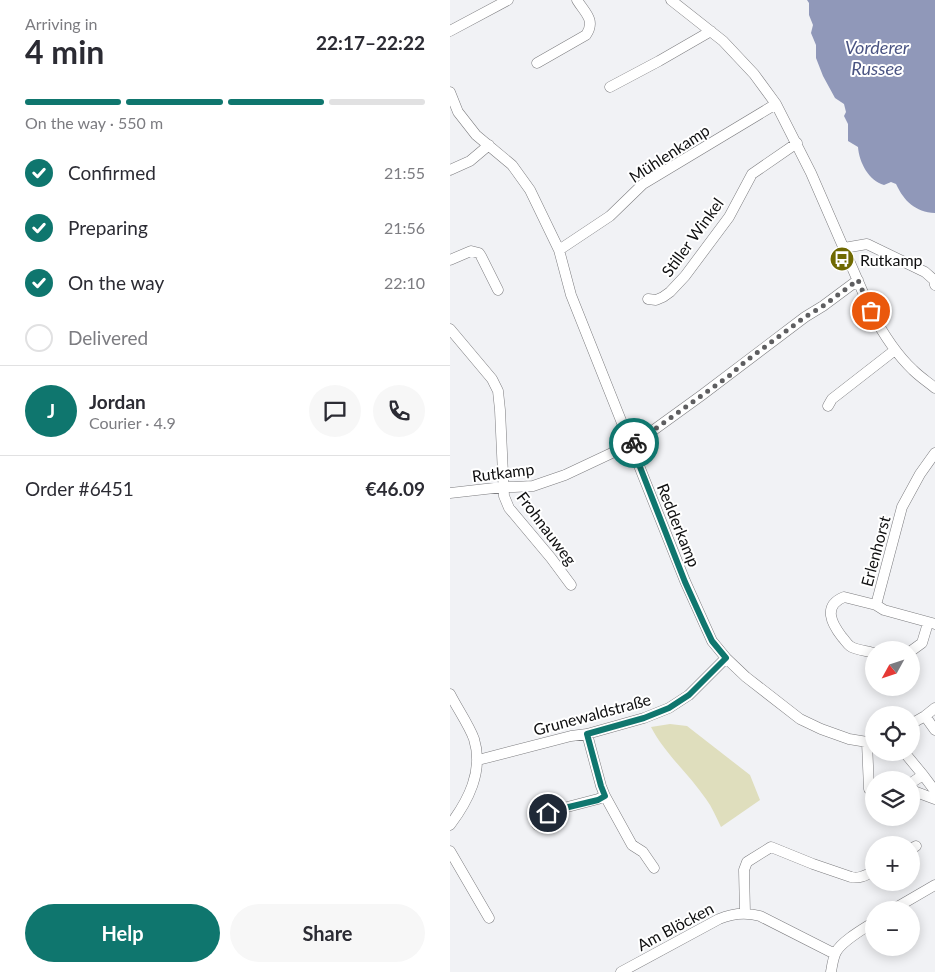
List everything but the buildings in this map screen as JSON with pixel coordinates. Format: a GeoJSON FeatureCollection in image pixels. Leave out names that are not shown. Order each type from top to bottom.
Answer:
{"type":"FeatureCollection","features":[{"type":"Feature","properties":{"kind":"street"},"geometry":{"type":"LineString","coordinates":[[450,19],[452,30],[508,0]]}},
{"type":"Feature","properties":{"kind":"street"},"geometry":{"type":"LineString","coordinates":[[537,63],[586,35],[591,21],[577,0]]}},
{"type":"Feature","properties":{"kind":"street"},"geometry":{"type":"LineString","coordinates":[[671,0],[723,41],[754,74],[776,104],[811,173],[879,327],[895,350],[913,370],[935,388]]}},
{"type":"Feature","properties":{"kind":"street"},"geometry":{"type":"LineString","coordinates":[[610,87],[660,61],[711,31]]}},
{"type":"Feature","properties":{"kind":"street","name":"Redderkamp"},"geometry":{"type":"LineString","coordinates":[[450,92],[458,112],[476,135],[512,165],[530,190],[559,250],[571,295],[685,582],[712,641],[726,658],[754,683],[800,719],[820,729],[849,739],[865,741]]}},
{"type":"Feature","properties":{"kind":"street","name":"Mühlenkamp"},"geometry":{"type":"LineString","coordinates":[[559,250],[610,216],[643,184],[776,104]]}},
{"type":"Feature","properties":{"kind":"street","name":"Stiller Winkel"},"geometry":{"type":"LineString","coordinates":[[648,299],[656,300],[663,297],[685,276],[730,217],[752,174],[797,143]]}},
{"type":"Feature","properties":{"kind":"street"},"geometry":{"type":"LineString","coordinates":[[450,170],[470,160],[488,145]]}},
{"type":"Feature","properties":{"kind":"street"},"geometry":{"type":"LineString","coordinates":[[844,248],[867,244],[926,272],[934,280],[935,284]]}},
{"type":"Feature","properties":{"kind":"street"},"geometry":{"type":"LineString","coordinates":[[450,260],[471,251],[479,253],[498,290]]}},
{"type":"Feature","properties":{"kind":"street","name":"Rutkamp"},"geometry":{"type":"LineString","coordinates":[[450,494],[503,487],[533,486],[565,475],[631,444],[644,437],[798,322],[858,280]]}},
{"type":"Feature","properties":{"kind":"street","name":"Frohnauweg"},"geometry":{"type":"LineString","coordinates":[[450,329],[492,379],[498,391],[504,496],[510,508],[571,585]]}},
{"type":"Feature","properties":{"kind":"street"},"geometry":{"type":"LineString","coordinates":[[828,406],[832,399],[895,350]]}},
{"type":"Feature","properties":{"kind":"street","name":"Erlenhorst"},"geometry":{"type":"LineString","coordinates":[[932,624],[884,610],[876,605],[902,507],[920,474],[935,453]]}},
{"type":"Feature","properties":{"kind":"street"},"geometry":{"type":"LineString","coordinates":[[865,651],[851,647],[834,626],[831,614],[836,603],[844,597],[876,605]]}},
{"type":"Feature","properties":{"kind":"street"},"geometry":{"type":"LineString","coordinates":[[920,644],[932,624]]}},
{"type":"Feature","properties":{"kind":"street","name":"Grunewaldstraße"},"geometry":{"type":"LineString","coordinates":[[478,760],[571,736],[587,734],[644,718],[669,708],[689,695],[726,658]]}},
{"type":"Feature","properties":{"kind":"street"},"geometry":{"type":"LineString","coordinates":[[450,694],[474,739],[478,760],[467,801],[450,825]]}},
{"type":"Feature","properties":{"kind":"street"},"geometry":{"type":"LineString","coordinates":[[920,719],[935,708]]}},
{"type":"Feature","properties":{"kind":"street"},"geometry":{"type":"LineString","coordinates":[[925,716],[935,730]]}},
{"type":"Feature","properties":{"kind":"street"},"geometry":{"type":"LineString","coordinates":[[587,734],[605,796],[632,845],[643,852],[654,868]]}},
{"type":"Feature","properties":{"kind":"street"},"geometry":{"type":"LineString","coordinates":[[911,761],[935,791]]}},
{"type":"Feature","properties":{"kind":"street"},"geometry":{"type":"LineString","coordinates":[[920,793],[935,799]]}},
{"type":"Feature","properties":{"kind":"street"},"geometry":{"type":"LineString","coordinates":[[537,825],[552,811],[598,800],[605,796]]}},
{"type":"Feature","properties":{"kind":"street"},"geometry":{"type":"LineString","coordinates":[[745,913],[744,870],[747,862],[771,847],[851,877],[856,878],[865,875]]}},
{"type":"Feature","properties":{"kind":"street"},"geometry":{"type":"LineString","coordinates":[[450,851],[489,918]]}},
{"type":"Feature","properties":{"kind":"street"},"geometry":{"type":"LineString","coordinates":[[907,901],[935,885]]}},
{"type":"Feature","properties":{"kind":"street","name":"Am Blöcken"},"geometry":{"type":"LineString","coordinates":[[622,972],[719,919],[745,913],[768,919],[835,954]]}},
{"type":"Feature","properties":{"kind":"street"},"geometry":{"type":"LineString","coordinates":[[831,972],[835,954],[846,942],[865,928]]}},
{"type":"Feature","properties":{"kind":"green space"},"geometry":{"type":"Polygon","coordinates":[[[670,724],[687,726],[750,775],[760,800],[721,827],[706,799],[663,746],[651,727],[670,724]]]}},
{"type":"Feature","properties":{"kind":"water","name":"Vorderer Russee"},"geometry":{"type":"Polygon","coordinates":[[[807,0],[935,0],[935,213],[916,208],[903,196],[896,184],[891,182],[884,185],[869,175],[860,159],[858,147],[848,141],[848,124],[844,116],[846,112],[844,104],[835,98],[816,58],[816,45],[811,33],[813,25],[809,15],[809,3],[807,0]]]}},
{"type":"Feature","properties":{"kind":"way so far"},"geometry":{"type":"LineString","coordinates":[[634,443],[729,376],[805,317],[858,280],[871,311]]}},
{"type":"Feature","properties":{"kind":"place","name":"Rutkamp"},"geometry":{"type":"Point","coordinates":[842,259]}},
{"type":"Feature","properties":{"kind":"route"},"geometry":{"type":"LineString","coordinates":[[548,813],[598,800],[605,796],[587,734],[644,718],[669,708],[689,695],[726,658],[712,641],[685,582],[631,444],[634,443]]}}]}
